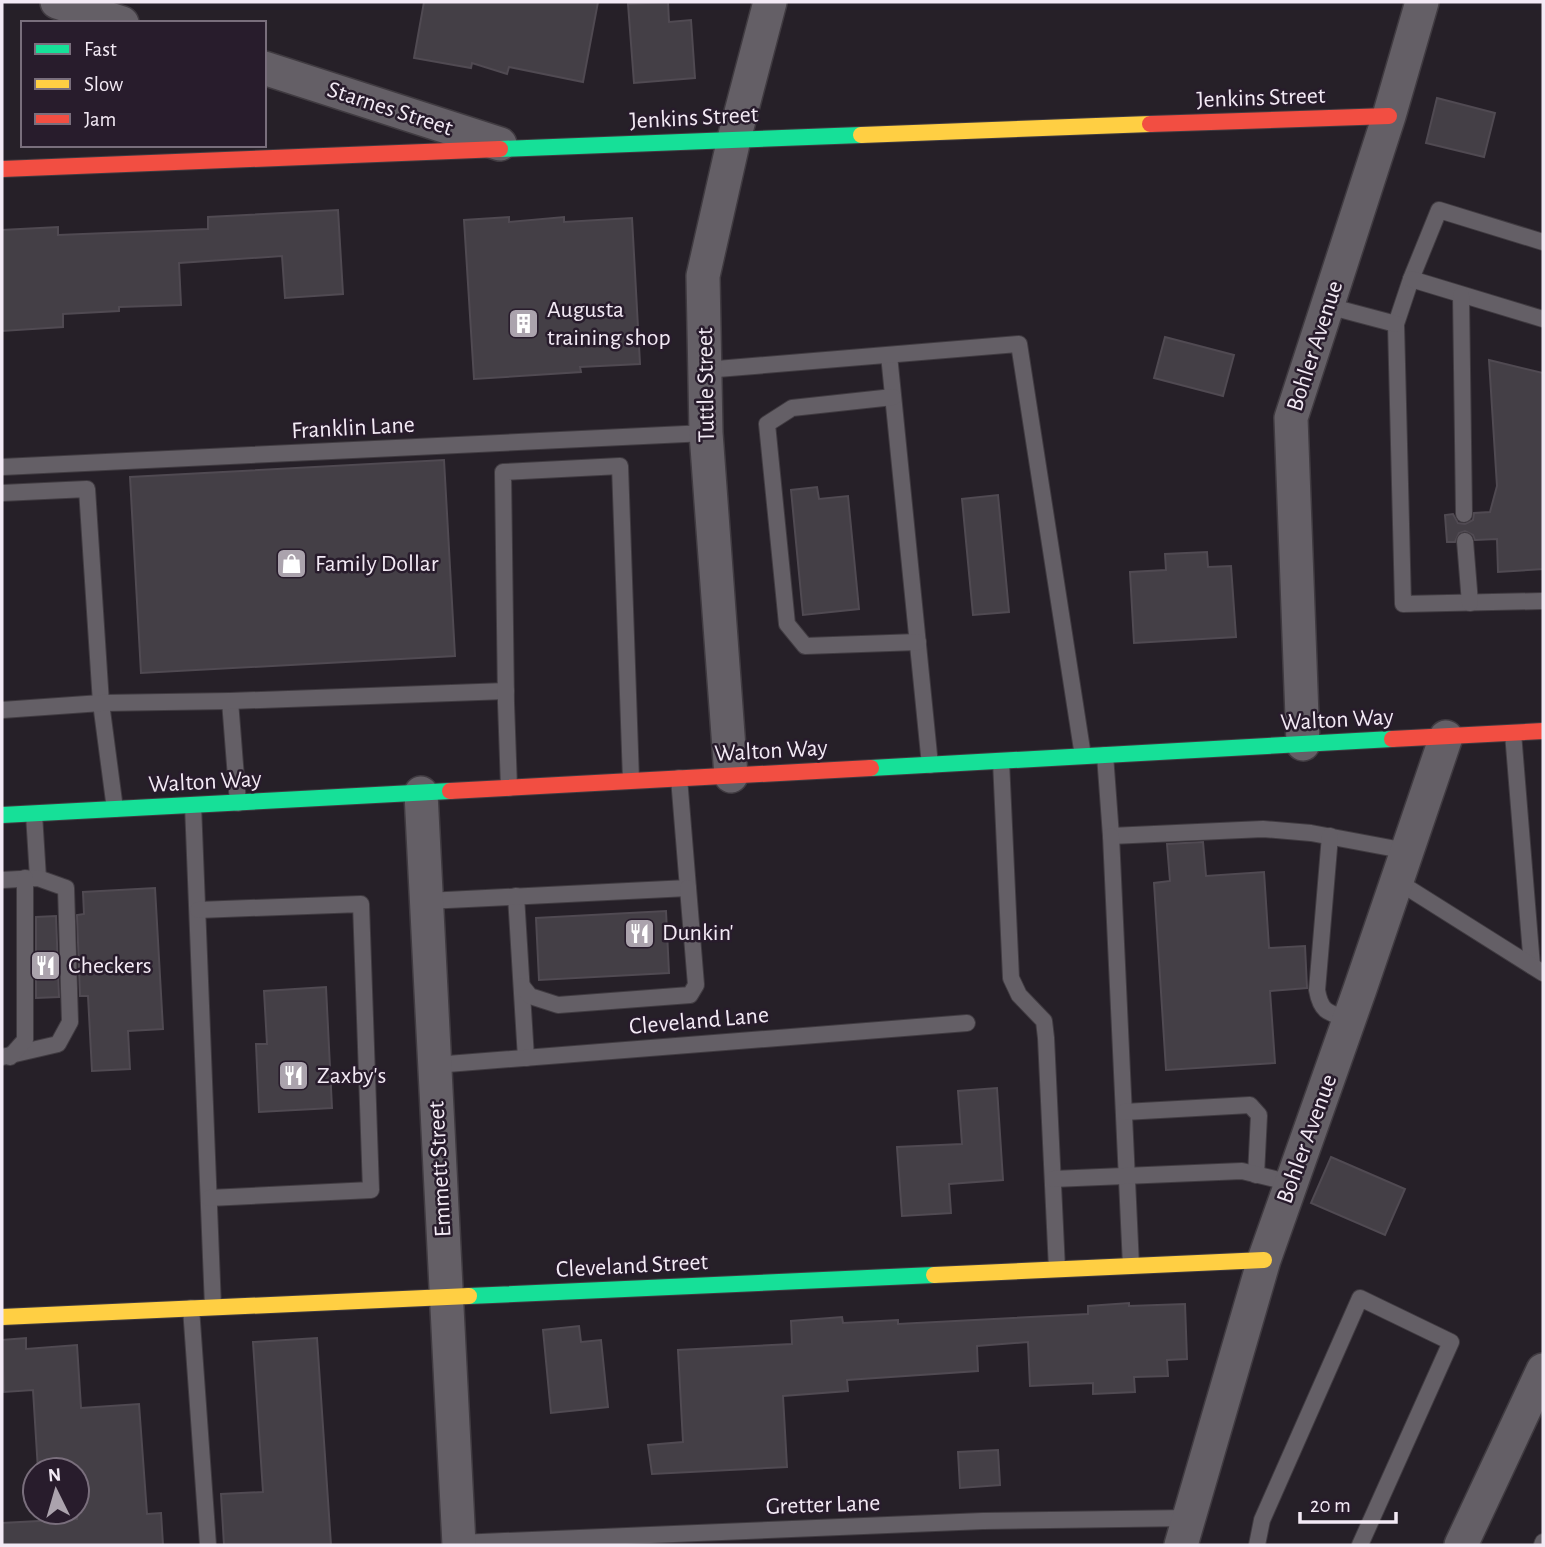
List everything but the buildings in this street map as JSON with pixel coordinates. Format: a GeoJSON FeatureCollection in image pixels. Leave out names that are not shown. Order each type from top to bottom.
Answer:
{"type":"FeatureCollection","features":[{"type":"Feature","properties":{"kind":"street"},"geometry":{"type":"LineString","coordinates":[[57,2],[116,21]]}},
{"type":"Feature","properties":{"kind":"street","name":"Tuttle Street"},"geometry":{"type":"LineString","coordinates":[[731,776],[706,433],[704,276],[734,139],[770,2]]}},
{"type":"Feature","properties":{"kind":"street","name":"Bohler Avenue"},"geometry":{"type":"LineString","coordinates":[[1303,744],[1291,418],[1389,116],[1422,2]]}},
{"type":"Feature","properties":{"kind":"street","name":"Starnes Street"},"geometry":{"type":"LineString","coordinates":[[266,69],[516,149]]}},
{"type":"Feature","properties":{"kind":"street","name":"Jenkins Street"},"geometry":{"type":"LineString","coordinates":[[2,169],[1389,116]]}},
{"type":"Feature","properties":{"kind":"street","name":"Walton Way"},"geometry":{"type":"LineString","coordinates":[[2,816],[1543,731]]}},
{"type":"Feature","properties":{"kind":"street","name":"Bohler Avenue"},"geometry":{"type":"LineString","coordinates":[[1185,1532],[1264,1260],[1446,737]]}},
{"type":"Feature","properties":{"kind":"street","name":"Emmett Street"},"geometry":{"type":"LineString","coordinates":[[421,793],[459,1544]]}},
{"type":"Feature","properties":{"kind":"street","name":"Cleveland Street"},"geometry":{"type":"LineString","coordinates":[[2,1317],[1264,1260]]}},
{"type":"Feature","properties":{"kind":"street"},"geometry":{"type":"LineString","coordinates":[[1461,1545],[1543,1370]]}},
{"type":"Feature","properties":{"kind":"lane"},"geometry":{"type":"LineString","coordinates":[[1543,242],[1439,210],[1396,324],[1403,604],[1543,601]]}},
{"type":"Feature","properties":{"kind":"lane"},"geometry":{"type":"LineString","coordinates":[[1411,279],[1543,319]]}},
{"type":"Feature","properties":{"kind":"lane"},"geometry":{"type":"LineString","coordinates":[[1461,295],[1464,513]]}},
{"type":"Feature","properties":{"kind":"lane"},"geometry":{"type":"LineString","coordinates":[[1328,306],[1396,324]]}},
{"type":"Feature","properties":{"kind":"lane"},"geometry":{"type":"LineString","coordinates":[[705,370],[1019,344],[1083,757]]}},
{"type":"Feature","properties":{"kind":"lane"},"geometry":{"type":"LineString","coordinates":[[889,355],[930,765]]}},
{"type":"Feature","properties":{"kind":"lane"},"geometry":{"type":"LineString","coordinates":[[893,397],[792,408],[767,424],[787,624],[806,646],[918,642]]}},
{"type":"Feature","properties":{"kind":"lane","name":"Franklin Lane"},"geometry":{"type":"LineString","coordinates":[[2,467],[706,433]]}},
{"type":"Feature","properties":{"kind":"lane"},"geometry":{"type":"LineString","coordinates":[[509,788],[503,472],[620,466],[631,781]]}},
{"type":"Feature","properties":{"kind":"lane"},"geometry":{"type":"LineString","coordinates":[[2,493],[87,489],[101,703],[115,809]]}},
{"type":"Feature","properties":{"kind":"lane"},"geometry":{"type":"LineString","coordinates":[[1465,541],[1469,603]]}},
{"type":"Feature","properties":{"kind":"lane"},"geometry":{"type":"LineString","coordinates":[[2,710],[101,703],[506,691]]}},
{"type":"Feature","properties":{"kind":"lane"},"geometry":{"type":"LineString","coordinates":[[230,701],[237,803]]}},
{"type":"Feature","properties":{"kind":"lane"},"geometry":{"type":"LineString","coordinates":[[1513,733],[1540,967]]}},
{"type":"Feature","properties":{"kind":"lane"},"geometry":{"type":"LineString","coordinates":[[1105,755],[1131,1266]]}},
{"type":"Feature","properties":{"kind":"lane"},"geometry":{"type":"LineString","coordinates":[[1001,761],[1011,978],[1019,995],[1044,1021],[1056,1269]]}},
{"type":"Feature","properties":{"kind":"lane"},"geometry":{"type":"LineString","coordinates":[[522,986],[530,996],[558,1005],[690,995],[696,985],[679,778]]}},
{"type":"Feature","properties":{"kind":"lane"},"geometry":{"type":"LineString","coordinates":[[193,805],[213,1307]]}},
{"type":"Feature","properties":{"kind":"lane"},"geometry":{"type":"LineString","coordinates":[[6,1057],[25,1040],[34,814]]}},
{"type":"Feature","properties":{"kind":"lane"},"geometry":{"type":"LineString","coordinates":[[1111,836],[1263,829],[1330,836],[1402,866],[1540,967]]}},
{"type":"Feature","properties":{"kind":"lane"},"geometry":{"type":"LineString","coordinates":[[1330,836],[1317,990],[1319,1003],[1327,1012],[1349,1019]]}},
{"type":"Feature","properties":{"kind":"lane"},"geometry":{"type":"LineString","coordinates":[[2,880],[31,878],[66,888],[70,1022],[58,1044],[6,1057]]}},
{"type":"Feature","properties":{"kind":"lane"},"geometry":{"type":"LineString","coordinates":[[427,901],[688,888]]}},
{"type":"Feature","properties":{"kind":"lane"},"geometry":{"type":"LineString","coordinates":[[516,896],[527,1058]]}},
{"type":"Feature","properties":{"kind":"lane"},"geometry":{"type":"LineString","coordinates":[[198,910],[361,904],[371,1191],[209,1198]]}},
{"type":"Feature","properties":{"kind":"lane","name":"Cleveland Lane"},"geometry":{"type":"LineString","coordinates":[[435,1065],[967,1023]]}},
{"type":"Feature","properties":{"kind":"lane"},"geometry":{"type":"LineString","coordinates":[[1124,1112],[1250,1105],[1259,1115],[1256,1175]]}},
{"type":"Feature","properties":{"kind":"lane"},"geometry":{"type":"LineString","coordinates":[[1053,1179],[1242,1171],[1291,1183]]}},
{"type":"Feature","properties":{"kind":"lane"},"geometry":{"type":"LineString","coordinates":[[1257,1545],[1262,1520],[1360,1298],[1451,1342],[1360,1545]]}},
{"type":"Feature","properties":{"kind":"lane"},"geometry":{"type":"LineString","coordinates":[[191,1308],[208,1545]]}},
{"type":"Feature","properties":{"kind":"lane","name":"Gretter Lane"},"geometry":{"type":"LineString","coordinates":[[459,1544],[983,1521],[1185,1532]]}},
{"type":"Feature","properties":{"kind":"traffic: fast"},"geometry":{"type":"LineString","coordinates":[[500,149],[861,135]]}},
{"type":"Feature","properties":{"kind":"traffic: fast"},"geometry":{"type":"LineString","coordinates":[[871,768],[1392,739]]}},
{"type":"Feature","properties":{"kind":"traffic: fast"},"geometry":{"type":"LineString","coordinates":[[2,815],[450,791]]}},
{"type":"Feature","properties":{"kind":"traffic: fast"},"geometry":{"type":"LineString","coordinates":[[469,1296],[934,1275]]}},
{"type":"Feature","properties":{"kind":"traffic: slow"},"geometry":{"type":"LineString","coordinates":[[861,135],[1150,124]]}},
{"type":"Feature","properties":{"kind":"traffic: slow"},"geometry":{"type":"LineString","coordinates":[[934,1275],[1264,1260]]}},
{"type":"Feature","properties":{"kind":"traffic: slow"},"geometry":{"type":"LineString","coordinates":[[2,1317],[469,1296]]}},
{"type":"Feature","properties":{"kind":"traffic: jam"},"geometry":{"type":"LineString","coordinates":[[1150,124],[1389,116]]}},
{"type":"Feature","properties":{"kind":"traffic: jam"},"geometry":{"type":"LineString","coordinates":[[2,169],[500,149]]}},
{"type":"Feature","properties":{"kind":"traffic: jam"},"geometry":{"type":"LineString","coordinates":[[1392,739],[1543,731]]}},
{"type":"Feature","properties":{"kind":"traffic: jam"},"geometry":{"type":"LineString","coordinates":[[450,791],[871,768]]}},
{"type":"Feature","properties":{"kind":"place","name":"Augusta training shop"},"geometry":{"type":"Point","coordinates":[524,324]}},
{"type":"Feature","properties":{"kind":"place","name":"Family Dollar"},"geometry":{"type":"Point","coordinates":[292,564]}},
{"type":"Feature","properties":{"kind":"place","name":"Dunkin'"},"geometry":{"type":"Point","coordinates":[639,933]}},
{"type":"Feature","properties":{"kind":"place","name":"Checkers"},"geometry":{"type":"Point","coordinates":[45,966]}},
{"type":"Feature","properties":{"kind":"place","name":"Zaxby's"},"geometry":{"type":"Point","coordinates":[294,1076]}}]}
